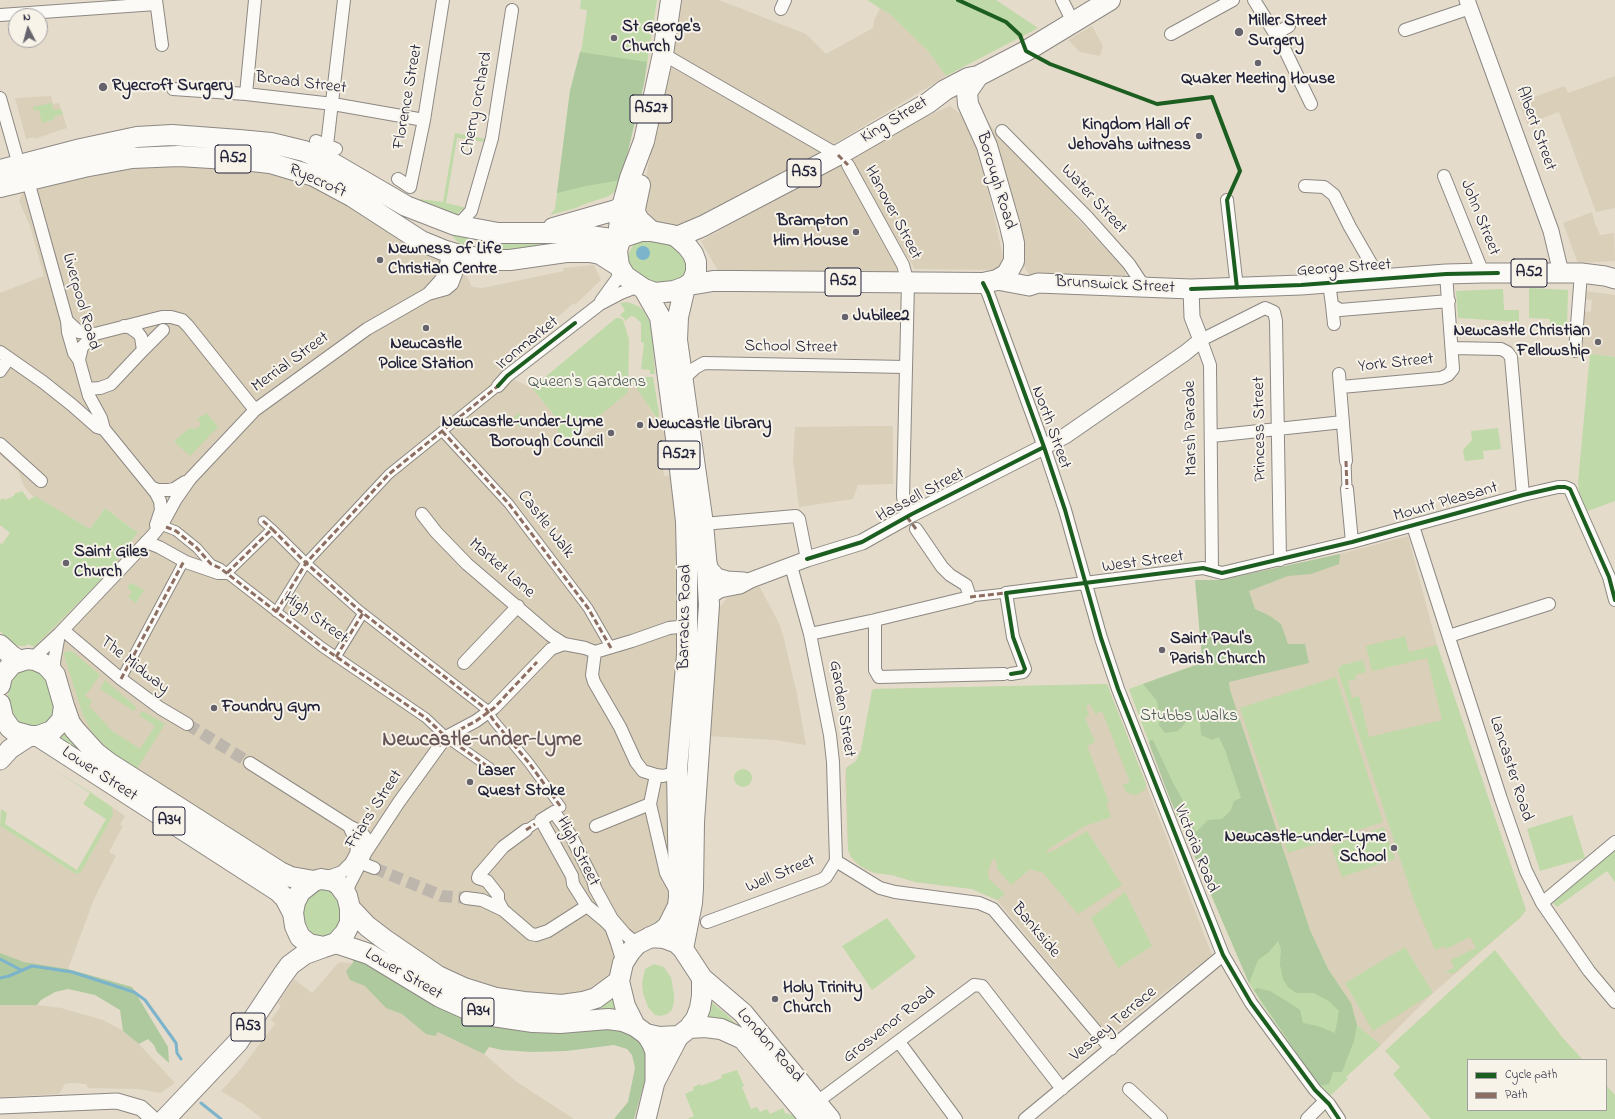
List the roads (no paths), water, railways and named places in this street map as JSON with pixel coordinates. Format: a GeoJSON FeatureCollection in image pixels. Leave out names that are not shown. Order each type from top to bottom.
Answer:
{"type":"FeatureCollection","features":[{"type":"Feature","properties":{"kind":"highway","name":"A527"},"geometry":{"type":"LineString","coordinates":[[621,239],[619,228],[622,208],[630,178],[644,141],[663,54],[671,0]]}},
{"type":"Feature","properties":{"kind":"highway","name":"King Street"},"geometry":{"type":"LineString","coordinates":[[677,237],[843,160],[945,90],[968,78],[978,76],[1026,51],[1110,0]]}},
{"type":"Feature","properties":{"kind":"highway","name":"A53"},"geometry":{"type":"LineString","coordinates":[[928,103],[950,99],[968,104],[967,92],[978,76]]}},
{"type":"Feature","properties":{"kind":"highway","name":"Borough Road"},"geometry":{"type":"LineString","coordinates":[[968,104],[987,146],[1004,201],[1014,243],[1000,274]]}},
{"type":"Feature","properties":{"kind":"highway","name":"Ryecroft"},"geometry":{"type":"LineString","coordinates":[[0,187],[16,172],[81,148],[137,137],[172,135],[239,140],[271,143],[304,151],[334,164],[406,206],[455,225],[491,232],[566,233],[621,239]]}},
{"type":"Feature","properties":{"kind":"highway","name":"A527"},"geometry":{"type":"LineString","coordinates":[[644,141],[642,172],[635,209],[640,221],[651,231]]}},
{"type":"Feature","properties":{"kind":"highway","name":"Ryecroft"},"geometry":{"type":"LineString","coordinates":[[16,172],[157,156],[212,157],[270,163],[303,172],[334,186],[421,241],[442,250],[461,261],[510,260],[566,252],[590,252],[600,254],[620,268]]}},
{"type":"Feature","properties":{"kind":"highway"},"geometry":{"type":"LineString","coordinates":[[406,206],[416,222],[450,242],[461,261],[491,232]]}},
{"type":"Feature","properties":{"kind":"highway","name":"A52"},"geometry":{"type":"LineString","coordinates":[[534,233],[622,208]]}},
{"type":"Feature","properties":{"kind":"highway"},"geometry":{"type":"LineString","coordinates":[[651,231],[677,237],[691,250],[695,257],[696,272],[694,280],[687,286],[662,294],[642,288],[629,280],[620,268],[617,251],[621,239],[634,233],[651,231]]}},
{"type":"Feature","properties":{"kind":"highway","name":"A52"},"geometry":{"type":"LineString","coordinates":[[687,286],[713,282],[736,281],[908,283],[1000,274]]}},
{"type":"Feature","properties":{"kind":"highway","name":"Barracks Road"},"geometry":{"type":"LineString","coordinates":[[683,949],[694,888],[694,822],[708,625],[706,557],[689,374],[678,340],[678,317],[687,286]]}},
{"type":"Feature","properties":{"kind":"highway","name":"Barracks Road"},"geometry":{"type":"LineString","coordinates":[[642,288],[660,318],[679,461],[686,534],[687,626],[687,654],[677,769],[678,906],[668,926],[644,941]]}},
{"type":"Feature","properties":{"kind":"highway"},"geometry":{"type":"LineString","coordinates":[[687,626],[708,625]]}},
{"type":"Feature","properties":{"kind":"highway"},"geometry":{"type":"LineString","coordinates":[[0,645],[12,656],[46,665],[55,674]]}},
{"type":"Feature","properties":{"kind":"highway"},"geometry":{"type":"LineString","coordinates":[[0,685],[2,676],[6,670],[26,660]]}},
{"type":"Feature","properties":{"kind":"highway","name":"Lower Street"},"geometry":{"type":"LineString","coordinates":[[55,674],[70,723],[96,753],[109,763],[280,872],[291,877],[317,880]]}},
{"type":"Feature","properties":{"kind":"highway"},"geometry":{"type":"LineString","coordinates":[[34,736],[52,731],[58,726],[62,720],[64,706]]}},
{"type":"Feature","properties":{"kind":"highway","name":"Lower Street"},"geometry":{"type":"LineString","coordinates":[[1,719],[15,732],[34,736],[278,892],[285,898],[294,920]]}},
{"type":"Feature","properties":{"kind":"highway"},"geometry":{"type":"LineString","coordinates":[[317,880],[333,881],[343,889],[349,902],[351,917],[347,930],[330,945],[314,946],[304,941],[300,936],[294,920],[295,902],[300,892],[317,880]]}},
{"type":"Feature","properties":{"kind":"highway","name":"Lower Street"},"geometry":{"type":"LineString","coordinates":[[349,902],[367,926],[438,976],[464,988],[496,998],[524,1002],[562,1005],[569,1004],[596,998],[621,972]]}},
{"type":"Feature","properties":{"kind":"highway","name":"A53"},"geometry":{"type":"LineString","coordinates":[[290,966],[296,942],[294,920]]}},
{"type":"Feature","properties":{"kind":"highway","name":"A34"},"geometry":{"type":"LineString","coordinates":[[621,972],[630,952],[644,941],[672,940],[683,949],[702,978]]}},
{"type":"Feature","properties":{"kind":"highway","name":"A53"},"geometry":{"type":"LineString","coordinates":[[165,1119],[238,1042],[290,966],[306,954],[330,945]]}},
{"type":"Feature","properties":{"kind":"highway","name":"Lower Street"},"geometry":{"type":"LineString","coordinates":[[330,945],[369,954],[440,997],[467,1009],[493,1016],[533,1022],[560,1023],[608,1019],[623,1021],[640,1030]]}},
{"type":"Feature","properties":{"kind":"highway"},"geometry":{"type":"LineString","coordinates":[[621,972],[625,1006],[640,1030]]}},
{"type":"Feature","properties":{"kind":"highway"},"geometry":{"type":"LineString","coordinates":[[684,1032],[696,1019],[700,1008],[702,978]]}},
{"type":"Feature","properties":{"kind":"highway","name":"London Road"},"geometry":{"type":"LineString","coordinates":[[702,978],[743,1013],[814,1111]]}},
{"type":"Feature","properties":{"kind":"highway","name":"London Road"},"geometry":{"type":"LineString","coordinates":[[684,1032],[705,1027],[721,1029],[743,1039],[814,1111],[830,1119]]}},
{"type":"Feature","properties":{"kind":"highway","name":"A34"},"geometry":{"type":"LineString","coordinates":[[640,1030],[659,1037],[684,1032]]}},
{"type":"Feature","properties":{"kind":"main road","name":"George Street"},"geometry":{"type":"LineString","coordinates":[[1191,289],[1329,283],[1446,274],[1483,273],[1581,273],[1605,276],[1615,279]]}},
{"type":"Feature","properties":{"kind":"main road"},"geometry":{"type":"LineString","coordinates":[[1000,274],[1027,277],[1038,283]]}},
{"type":"Feature","properties":{"kind":"main road","name":"A52"},"geometry":{"type":"LineString","coordinates":[[1000,274],[1029,286],[1038,283]]}},
{"type":"Feature","properties":{"kind":"main road","name":"Brunswick Street"},"geometry":{"type":"LineString","coordinates":[[1038,283],[1191,289]]}},
{"type":"Feature","properties":{"kind":"main road"},"geometry":{"type":"LineString","coordinates":[[0,760],[10,749],[34,736]]}},
{"type":"Feature","properties":{"kind":"main road"},"geometry":{"type":"LineString","coordinates":[[640,1030],[652,1044],[655,1052],[655,1082]]}},
{"type":"Feature","properties":{"kind":"main road"},"geometry":{"type":"LineString","coordinates":[[645,1117],[655,1082],[684,1032]]}},
{"type":"Feature","properties":{"kind":"street"},"geometry":{"type":"LineString","coordinates":[[246,94],[255,0]]}},
{"type":"Feature","properties":{"kind":"street"},"geometry":{"type":"LineString","coordinates":[[326,145],[344,0]]}},
{"type":"Feature","properties":{"kind":"street","name":"Florence Street"},"geometry":{"type":"LineString","coordinates":[[398,179],[410,187],[424,120],[443,0]]}},
{"type":"Feature","properties":{"kind":"street"},"geometry":{"type":"LineString","coordinates":[[1062,0],[1073,22]]}},
{"type":"Feature","properties":{"kind":"street"},"geometry":{"type":"LineString","coordinates":[[1171,34],[1233,0]]}},
{"type":"Feature","properties":{"kind":"street"},"geometry":{"type":"LineString","coordinates":[[1254,0],[1284,48],[1311,104]]}},
{"type":"Feature","properties":{"kind":"street"},"geometry":{"type":"LineString","coordinates":[[0,15],[156,2],[162,45]]}},
{"type":"Feature","properties":{"kind":"street"},"geometry":{"type":"LineString","coordinates":[[1405,30],[1468,4]]}},
{"type":"Feature","properties":{"kind":"street","name":"Albert Street"},"geometry":{"type":"LineString","coordinates":[[1468,4],[1551,231],[1561,273]]}},
{"type":"Feature","properties":{"kind":"street","name":"Cherry Orchard"},"geometry":{"type":"LineString","coordinates":[[455,225],[462,221],[471,211],[495,126],[512,10]]}},
{"type":"Feature","properties":{"kind":"street"},"geometry":{"type":"LineString","coordinates":[[1275,34],[1289,26]]}},
{"type":"Feature","properties":{"kind":"street"},"geometry":{"type":"LineString","coordinates":[[663,54],[843,160]]}},
{"type":"Feature","properties":{"kind":"street","name":"Broad Street"},"geometry":{"type":"LineString","coordinates":[[173,89],[246,94],[332,104],[424,120]]}},
{"type":"Feature","properties":{"kind":"street","name":"Liverpool Road"},"geometry":{"type":"LineString","coordinates":[[0,98],[16,172],[67,321],[68,332],[74,353],[79,360],[88,392],[101,418],[104,429]]}},
{"type":"Feature","properties":{"kind":"street","name":"Water Street"},"geometry":{"type":"LineString","coordinates":[[1005,139],[1087,217],[1129,264],[1141,282],[1148,287]]}},
{"type":"Feature","properties":{"kind":"street","name":"Hanover Street"},"geometry":{"type":"LineString","coordinates":[[843,160],[903,265],[908,283],[903,496],[904,503],[912,520]]}},
{"type":"Feature","properties":{"kind":"street","name":"John Street"},"geometry":{"type":"LineString","coordinates":[[1444,176],[1483,273]]}},
{"type":"Feature","properties":{"kind":"street"},"geometry":{"type":"LineString","coordinates":[[1305,186],[1324,187],[1334,195],[1350,227],[1380,279]]}},
{"type":"Feature","properties":{"kind":"street"},"geometry":{"type":"LineString","coordinates":[[1227,200],[1237,288]]}},
{"type":"Feature","properties":{"kind":"street"},"geometry":{"type":"LineString","coordinates":[[473,204],[475,219],[491,232]]}},
{"type":"Feature","properties":{"kind":"street"},"geometry":{"type":"LineString","coordinates":[[421,241],[435,255],[438,263],[438,270],[428,294]]}},
{"type":"Feature","properties":{"kind":"street","name":"Merrial Street"},"geometry":{"type":"LineString","coordinates":[[26,660],[61,632],[149,539],[164,521],[176,499],[190,479],[255,410],[367,328],[428,294],[443,276],[447,260],[461,261]]}},
{"type":"Feature","properties":{"kind":"street","name":"Ironmarket"},"geometry":{"type":"LineString","coordinates":[[600,304],[614,283],[620,268]]}},
{"type":"Feature","properties":{"kind":"street"},"geometry":{"type":"LineString","coordinates":[[1575,352],[1581,273]]}},
{"type":"Feature","properties":{"kind":"street","name":"North Street"},"geometry":{"type":"LineString","coordinates":[[1000,274],[988,293],[1044,447],[1065,510],[1086,584]]}},
{"type":"Feature","properties":{"kind":"street","name":"York Street"},"geometry":{"type":"LineString","coordinates":[[1341,387],[1441,378],[1448,375],[1453,369],[1446,274]]}},
{"type":"Feature","properties":{"kind":"street"},"geometry":{"type":"LineString","coordinates":[[1329,283],[1334,324]]}},
{"type":"Feature","properties":{"kind":"street","name":"Ironmarket"},"geometry":{"type":"LineString","coordinates":[[276,612],[306,563],[389,474],[498,386],[507,376],[600,304],[620,293],[642,288]]}},
{"type":"Feature","properties":{"kind":"street","name":"Marsh Parade"},"geometry":{"type":"LineString","coordinates":[[1191,289],[1192,317],[1210,365],[1212,436],[1212,570]]}},
{"type":"Feature","properties":{"kind":"street"},"geometry":{"type":"LineString","coordinates":[[1332,305],[1340,310],[1448,301]]}},
{"type":"Feature","properties":{"kind":"street","name":"Princess Street"},"geometry":{"type":"LineString","coordinates":[[1260,310],[1269,309],[1274,312],[1276,316],[1280,560]]}},
{"type":"Feature","properties":{"kind":"street","name":"Hassell Street"},"geometry":{"type":"LineString","coordinates":[[708,601],[712,595],[720,590],[740,586],[751,580],[807,559],[862,542],[912,520],[1065,436],[1185,353],[1201,340],[1260,310]]}},
{"type":"Feature","properties":{"kind":"street"},"geometry":{"type":"LineString","coordinates":[[67,321],[79,332],[95,334],[162,317],[171,317],[182,320],[255,410]]}},
{"type":"Feature","properties":{"kind":"street"},"geometry":{"type":"LineString","coordinates":[[124,326],[131,328],[138,333],[141,337],[143,350]]}},
{"type":"Feature","properties":{"kind":"street"},"geometry":{"type":"LineString","coordinates":[[72,405],[82,407],[87,403],[88,392],[111,384],[163,330]]}},
{"type":"Feature","properties":{"kind":"street"},"geometry":{"type":"LineString","coordinates":[[79,360],[82,347],[95,334]]}},
{"type":"Feature","properties":{"kind":"street"},"geometry":{"type":"LineString","coordinates":[[1452,348],[1501,349],[1507,352],[1511,357],[1523,495]]}},
{"type":"Feature","properties":{"kind":"street"},"geometry":{"type":"LineString","coordinates":[[0,370],[5,355],[72,405],[97,427],[104,429],[152,488],[160,501],[161,510],[149,539],[159,547],[184,561],[218,573],[227,573],[272,529]]}},
{"type":"Feature","properties":{"kind":"street","name":"School Street"},"geometry":{"type":"LineString","coordinates":[[689,374],[704,363],[905,367]]}},
{"type":"Feature","properties":{"kind":"street","name":"York Street"},"geometry":{"type":"LineString","coordinates":[[1339,374],[1352,542]]}},
{"type":"Feature","properties":{"kind":"street"},"geometry":{"type":"LineString","coordinates":[[1212,436],[1343,422]]}},
{"type":"Feature","properties":{"kind":"street","name":"Castle Walk"},"geometry":{"type":"LineString","coordinates":[[442,430],[521,519],[588,608],[611,648]]}},
{"type":"Feature","properties":{"kind":"street"},"geometry":{"type":"LineString","coordinates":[[0,444],[42,481]]}},
{"type":"Feature","properties":{"kind":"street","name":"Merrial Street"},"geometry":{"type":"LineString","coordinates":[[152,488],[158,490],[174,489],[190,479]]}},
{"type":"Feature","properties":{"kind":"street","name":"Mount Pleasant"},"geometry":{"type":"LineString","coordinates":[[1212,570],[1222,573],[1280,560],[1413,526],[1523,495],[1558,487],[1565,487],[1570,489],[1608,577],[1615,600]]}},
{"type":"Feature","properties":{"kind":"street","name":"Market Lane"},"geometry":{"type":"LineString","coordinates":[[422,514],[436,532],[468,564],[550,635],[564,644]]}},
{"type":"Feature","properties":{"kind":"street"},"geometry":{"type":"LineString","coordinates":[[703,524],[796,516],[799,519],[807,559]]}},
{"type":"Feature","properties":{"kind":"street"},"geometry":{"type":"LineString","coordinates":[[912,520],[942,567],[950,575],[966,585],[970,597]]}},
{"type":"Feature","properties":{"kind":"street","name":"High Street"},"geometry":{"type":"LineString","coordinates":[[263,521],[306,563],[361,611],[486,709],[494,721],[529,763],[561,807]]}},
{"type":"Feature","properties":{"kind":"street","name":"Lancaster Road"},"geometry":{"type":"LineString","coordinates":[[1413,526],[1501,799],[1526,870],[1542,903],[1589,971],[1615,1002]]}},
{"type":"Feature","properties":{"kind":"street","name":"High Street"},"geometry":{"type":"LineString","coordinates":[[166,527],[176,531],[197,548],[211,564],[227,573],[336,657],[426,718],[443,742],[490,768]]}},
{"type":"Feature","properties":{"kind":"street","name":"Hassell Street"},"geometry":{"type":"LineString","coordinates":[[706,557],[710,569],[717,576],[727,579],[751,580]]}},
{"type":"Feature","properties":{"kind":"street"},"geometry":{"type":"LineString","coordinates":[[121,679],[184,561]]}},
{"type":"Feature","properties":{"kind":"street","name":"Garden Street"},"geometry":{"type":"LineString","coordinates":[[791,566],[810,634],[823,693],[833,762],[836,861]]}},
{"type":"Feature","properties":{"kind":"street","name":"West Street"},"geometry":{"type":"LineString","coordinates":[[810,634],[876,620],[970,597],[1086,584],[1203,568],[1212,570]]}},
{"type":"Feature","properties":{"kind":"street","name":"Victoria Road"},"geometry":{"type":"LineString","coordinates":[[1086,584],[1101,638],[1118,689],[1224,955],[1251,1003],[1315,1090],[1339,1119]]}},
{"type":"Feature","properties":{"kind":"street"},"geometry":{"type":"LineString","coordinates":[[876,620],[875,670],[879,677],[1008,674],[1023,672],[1025,669],[1013,637],[1006,593]]}},
{"type":"Feature","properties":{"kind":"street"},"geometry":{"type":"LineString","coordinates":[[1449,636],[1549,604]]}},
{"type":"Feature","properties":{"kind":"street"},"geometry":{"type":"LineString","coordinates":[[464,663],[518,606]]}},
{"type":"Feature","properties":{"kind":"street"},"geometry":{"type":"LineString","coordinates":[[336,657],[361,611]]}},
{"type":"Feature","properties":{"kind":"street"},"geometry":{"type":"LineString","coordinates":[[443,742],[489,713],[537,662],[551,650],[564,644],[585,648],[595,652],[632,642],[669,628],[687,626]]}},
{"type":"Feature","properties":{"kind":"street"},"geometry":{"type":"LineString","coordinates":[[55,674],[54,662],[61,632]]}},
{"type":"Feature","properties":{"kind":"street","name":"The Midway"},"geometry":{"type":"LineString","coordinates":[[61,632],[160,708],[187,724]]}},
{"type":"Feature","properties":{"kind":"street"},"geometry":{"type":"LineString","coordinates":[[595,652],[592,675],[594,682],[620,727],[636,762],[643,771],[656,775],[663,776],[671,774],[677,769]]}},
{"type":"Feature","properties":{"kind":"street","name":"Friars' Street"},"geometry":{"type":"LineString","coordinates":[[349,902],[349,885],[364,858],[399,802],[443,742]]}},
{"type":"Feature","properties":{"kind":"street"},"geometry":{"type":"LineString","coordinates":[[250,763],[349,826],[356,828],[365,837],[368,844],[364,858],[374,868]]}},
{"type":"Feature","properties":{"kind":"street"},"geometry":{"type":"LineString","coordinates":[[656,775],[650,804],[666,873],[679,897]]}},
{"type":"Feature","properties":{"kind":"street"},"geometry":{"type":"LineString","coordinates":[[596,826],[650,804]]}},
{"type":"Feature","properties":{"kind":"street","name":"High Street"},"geometry":{"type":"LineString","coordinates":[[621,972],[617,943],[611,927],[587,906],[573,884],[572,876],[541,820],[554,812],[571,836],[593,880],[595,888],[612,919],[625,934],[644,941]]}},
{"type":"Feature","properties":{"kind":"street","name":"Friars' Street"},"geometry":{"type":"LineString","coordinates":[[317,880],[342,872],[351,863],[356,854],[357,847],[356,841],[349,826]]}},
{"type":"Feature","properties":{"kind":"street"},"geometry":{"type":"LineString","coordinates":[[503,910],[498,901],[498,895],[487,881],[478,878],[503,847],[530,827]]}},
{"type":"Feature","properties":{"kind":"street"},"geometry":{"type":"LineString","coordinates":[[1542,903],[1615,842]]}},
{"type":"Feature","properties":{"kind":"street","name":"Well Street"},"geometry":{"type":"LineString","coordinates":[[708,922],[735,917],[821,880],[826,877],[836,861]]}},
{"type":"Feature","properties":{"kind":"street","name":"Bankside"},"geometry":{"type":"LineString","coordinates":[[836,861],[880,888],[895,892],[979,903],[993,909],[1108,1051]]}},
{"type":"Feature","properties":{"kind":"street"},"geometry":{"type":"LineString","coordinates":[[466,898],[482,900],[503,910],[531,934],[536,935],[548,931],[587,906]]}},
{"type":"Feature","properties":{"kind":"street","name":"Vessey Terrace"},"geometry":{"type":"LineString","coordinates":[[1025,1119],[1224,955]]}},
{"type":"Feature","properties":{"kind":"street","name":"Grosvenor Road"},"geometry":{"type":"LineString","coordinates":[[814,1111],[968,987],[981,983],[1062,1089]]}},
{"type":"Feature","properties":{"kind":"street"},"geometry":{"type":"LineString","coordinates":[[899,1042],[956,1119]]}},
{"type":"Feature","properties":{"kind":"street"},"geometry":{"type":"LineString","coordinates":[[1129,1089],[1161,1119]]}},
{"type":"Feature","properties":{"kind":"street"},"geometry":{"type":"LineString","coordinates":[[0,1106],[117,1101],[141,1108],[153,1119]]}},
{"type":"Feature","properties":{"kind":"street"},"geometry":{"type":"LineString","coordinates":[[1307,1119],[1325,1101]]}},
{"type":"Feature","properties":{"kind":"water"},"geometry":{"type":"Polygon","coordinates":[[[640,246],[646,246],[650,250],[650,256],[646,260],[640,260],[636,256],[636,250],[640,246]]]}},
{"type":"Feature","properties":{"kind":"waterway"},"geometry":{"type":"LineString","coordinates":[[0,959],[21,970]]}},
{"type":"Feature","properties":{"kind":"waterway"},"geometry":{"type":"LineString","coordinates":[[0,978],[9,976],[32,966],[72,972],[134,992],[145,1000],[176,1043],[177,1053],[181,1059]]}},
{"type":"Feature","properties":{"kind":"waterway"},"geometry":{"type":"LineString","coordinates":[[201,1103],[221,1119]]}},
{"type":"Feature","properties":{"kind":"tunnel"},"geometry":{"type":"LineString","coordinates":[[187,724],[250,763]]}},
{"type":"Feature","properties":{"kind":"tunnel"},"geometry":{"type":"LineString","coordinates":[[374,868],[442,896],[466,898]]}},
{"type":"Feature","properties":{"kind":"place","name":"Miller Street Surgery"},"geometry":{"type":"Point","coordinates":[1239,32]}},
{"type":"Feature","properties":{"kind":"place","name":"St George's Church"},"geometry":{"type":"Point","coordinates":[614,38]}},
{"type":"Feature","properties":{"kind":"place","name":"Quaker Meeting House"},"geometry":{"type":"Point","coordinates":[1258,63]}},
{"type":"Feature","properties":{"kind":"place","name":"Ryecroft Surgery"},"geometry":{"type":"Point","coordinates":[103,87]}},
{"type":"Feature","properties":{"kind":"place","name":"Kingdom Hall of Jehovahs witness"},"geometry":{"type":"Point","coordinates":[1199,136]}},
{"type":"Feature","properties":{"kind":"place","name":"Brampton Him House"},"geometry":{"type":"Point","coordinates":[856,232]}},
{"type":"Feature","properties":{"kind":"place","name":"Newness of Life Christian Centre"},"geometry":{"type":"Point","coordinates":[380,260]}},
{"type":"Feature","properties":{"kind":"place","name":"Jubilee2"},"geometry":{"type":"Point","coordinates":[845,317]}},
{"type":"Feature","properties":{"kind":"place","name":"Newcastle Police Station"},"geometry":{"type":"Point","coordinates":[426,328]}},
{"type":"Feature","properties":{"kind":"place","name":"Newcastle Christian Fellowship"},"geometry":{"type":"Point","coordinates":[1598,342]}},
{"type":"Feature","properties":{"kind":"place","name":"Newcastle Library"},"geometry":{"type":"Point","coordinates":[640,425]}},
{"type":"Feature","properties":{"kind":"place","name":"Newcastle-under-Lyme Borough Council"},"geometry":{"type":"Point","coordinates":[611,433]}},
{"type":"Feature","properties":{"kind":"place","name":"Saint Giles Church"},"geometry":{"type":"Point","coordinates":[66,563]}},
{"type":"Feature","properties":{"kind":"place","name":"Saint Paul's Parish Church"},"geometry":{"type":"Point","coordinates":[1162,650]}},
{"type":"Feature","properties":{"kind":"place","name":"Foundry Gym"},"geometry":{"type":"Point","coordinates":[214,708]}},
{"type":"Feature","properties":{"kind":"place","name":"Laser Quest Stoke"},"geometry":{"type":"Point","coordinates":[470,782]}},
{"type":"Feature","properties":{"kind":"place","name":"Newcastle-under-Lyme School"},"geometry":{"type":"Point","coordinates":[1394,848]}},
{"type":"Feature","properties":{"kind":"place","name":"Holy Trinity Church"},"geometry":{"type":"Point","coordinates":[775,999]}},
{"type":"Feature","properties":{"kind":"district","name":"Newcastle-under-Lyme"},"geometry":{"type":"Point","coordinates":[482,742]}},
{"type":"Feature","properties":{"kind":"park label","name":"Queen's Gardens"},"geometry":{"type":"Point","coordinates":[587,383]}},
{"type":"Feature","properties":{"kind":"park label","name":"Stubbs Walks"},"geometry":{"type":"Point","coordinates":[1189,717]}}]}
